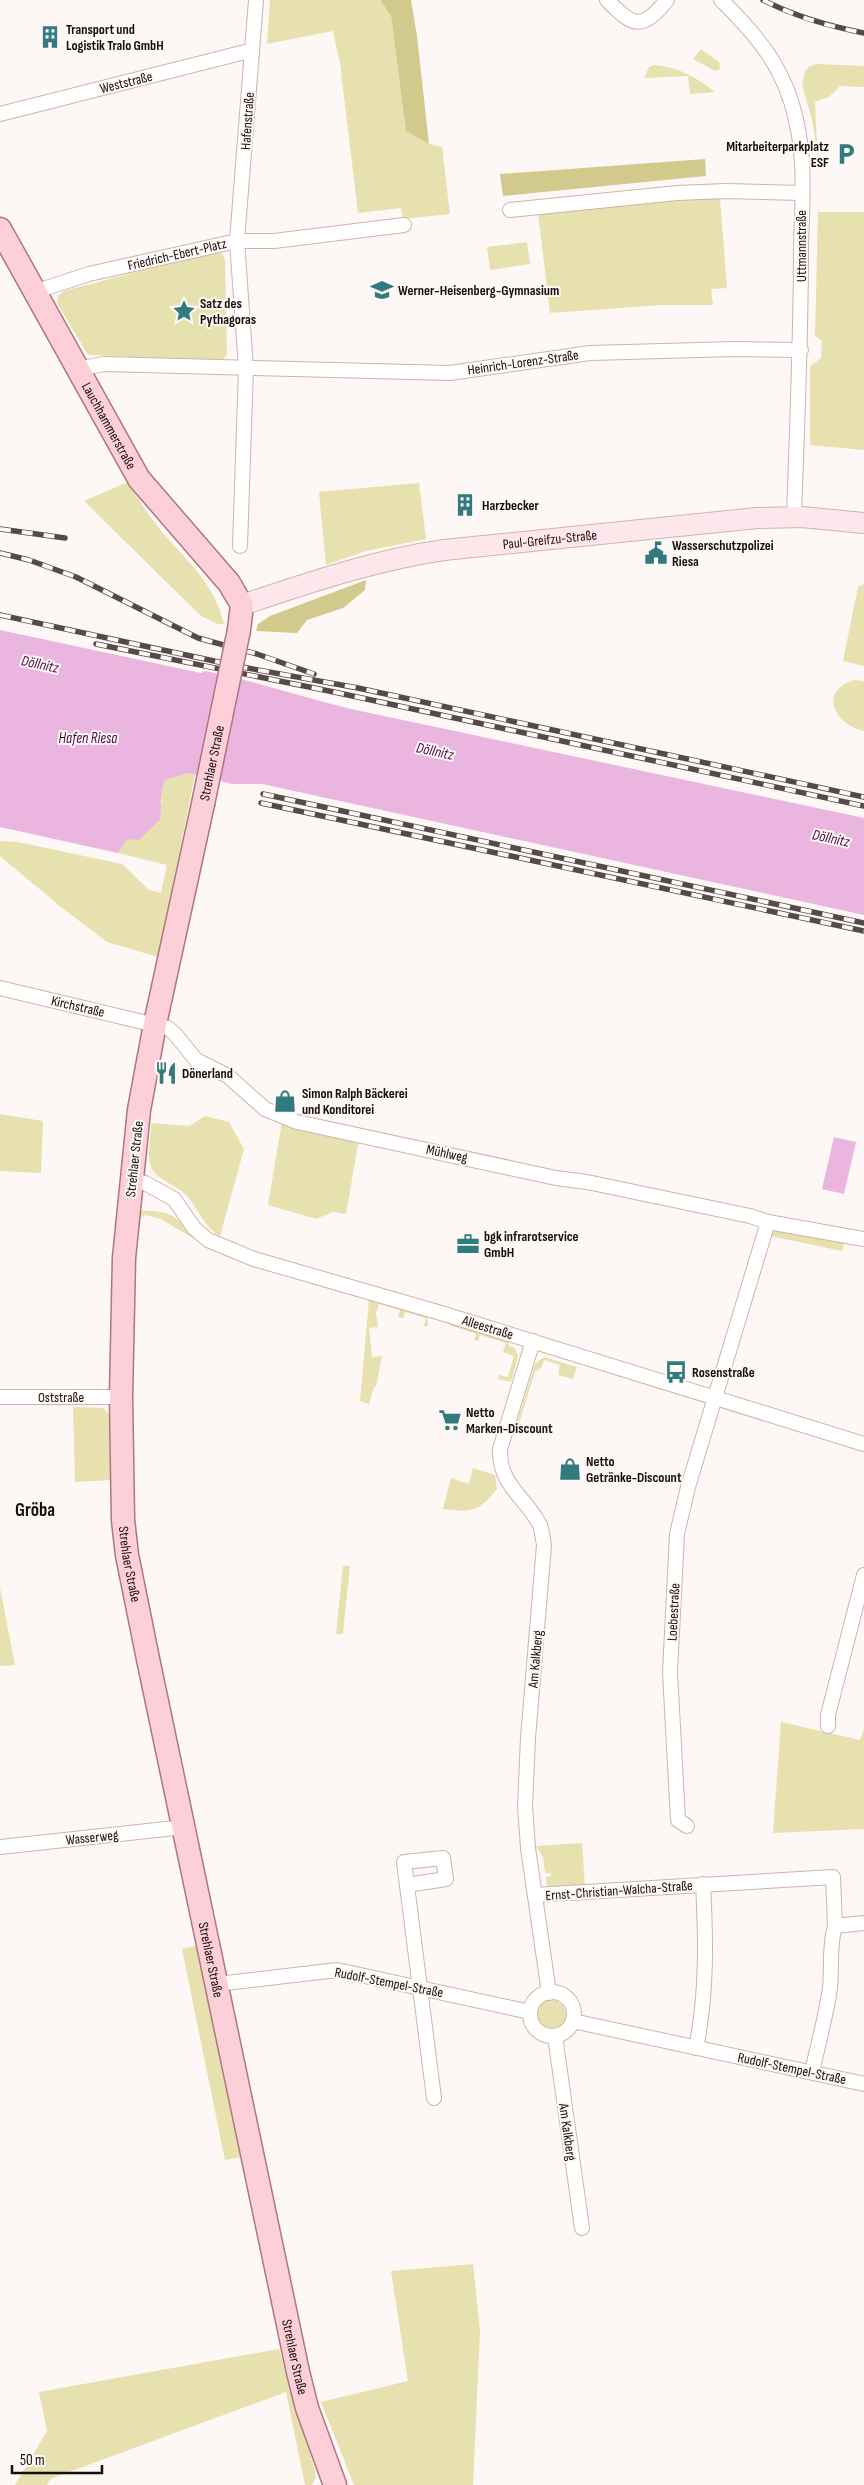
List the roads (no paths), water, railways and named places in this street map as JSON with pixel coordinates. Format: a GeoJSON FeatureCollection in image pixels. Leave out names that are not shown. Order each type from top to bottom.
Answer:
{"type":"FeatureCollection","features":[{"type":"Feature","properties":{"kind":"main road","name":"Lauchhammerstraße"},"geometry":{"type":"LineString","coordinates":[[0,229],[139,479],[218,569],[242,605]]}},
{"type":"Feature","properties":{"kind":"main road","name":"Paul-Greifzu-Straße"},"geometry":{"type":"LineString","coordinates":[[242,605],[335,575],[412,555],[661,526],[757,518],[794,517],[864,523]]}},
{"type":"Feature","properties":{"kind":"main road","name":"Strehlaer Straße"},"geometry":{"type":"LineString","coordinates":[[242,605],[239,630],[155,1024],[139,1110],[124,1258],[121,1398],[123,1520],[127,1555],[298,2372],[307,2408],[334,2485]]}},
{"type":"Feature","properties":{"kind":"street","name":"Hafenstraße"},"geometry":{"type":"LineString","coordinates":[[237,241],[256,0]]}},
{"type":"Feature","properties":{"kind":"street"},"geometry":{"type":"LineString","coordinates":[[607,0],[622,16],[638,23],[649,20],[667,0]]}},
{"type":"Feature","properties":{"kind":"street","name":"Uttmannstraße"},"geometry":{"type":"LineString","coordinates":[[721,0],[762,42],[784,84],[796,119],[802,156],[801,350],[794,517]]}},
{"type":"Feature","properties":{"kind":"street","name":"Weststraße"},"geometry":{"type":"LineString","coordinates":[[0,114],[245,52],[252,52]]}},
{"type":"Feature","properties":{"kind":"street"},"geometry":{"type":"LineString","coordinates":[[510,210],[677,193],[726,191],[802,193]]}},
{"type":"Feature","properties":{"kind":"street"},"geometry":{"type":"LineString","coordinates":[[237,241],[274,242],[404,225]]}},
{"type":"Feature","properties":{"kind":"street","name":"Friedrich-Ebert-Platz"},"geometry":{"type":"LineString","coordinates":[[34,292],[89,274],[237,241],[246,368]]}},
{"type":"Feature","properties":{"kind":"street","name":"Heinrich-Lorenz-Straße"},"geometry":{"type":"LineString","coordinates":[[246,368],[450,373],[590,353],[735,348],[801,350]]}},
{"type":"Feature","properties":{"kind":"street"},"geometry":{"type":"LineString","coordinates":[[77,369],[104,364],[246,368],[240,546]]}},
{"type":"Feature","properties":{"kind":"street","name":"Kirchstraße"},"geometry":{"type":"LineString","coordinates":[[0,988],[155,1024]]}},
{"type":"Feature","properties":{"kind":"street","name":"Mühlweg"},"geometry":{"type":"LineString","coordinates":[[155,1024],[168,1028],[176,1034],[196,1060],[228,1076],[265,1109],[297,1122],[556,1178],[587,1182],[721,1210],[768,1222],[864,1239]]}},
{"type":"Feature","properties":{"kind":"street","name":"Alleestraße"},"geometry":{"type":"LineString","coordinates":[[132,1180],[144,1183],[174,1199],[194,1228],[208,1240],[230,1250],[280,1268],[441,1313],[864,1444]]}},
{"type":"Feature","properties":{"kind":"street"},"geometry":{"type":"LineString","coordinates":[[715,1398],[768,1222]]}},
{"type":"Feature","properties":{"kind":"street","name":"Am Kalkberg"},"geometry":{"type":"LineString","coordinates":[[533,1341],[500,1449],[500,1464],[506,1480],[540,1526],[544,1545],[525,1793],[528,1848],[549,1992]]}},
{"type":"Feature","properties":{"kind":"street","name":"Oststraße"},"geometry":{"type":"LineString","coordinates":[[0,1397],[121,1398]]}},
{"type":"Feature","properties":{"kind":"street","name":"Loebestraße"},"geometry":{"type":"LineString","coordinates":[[688,1826],[678,1820],[675,1788],[670,1672],[674,1591],[681,1518],[715,1398]]}},
{"type":"Feature","properties":{"kind":"street"},"geometry":{"type":"LineString","coordinates":[[828,1726],[828,1715],[864,1576]]}},
{"type":"Feature","properties":{"kind":"street","name":"Wasserweg"},"geometry":{"type":"LineString","coordinates":[[0,1847],[184,1827]]}},
{"type":"Feature","properties":{"kind":"street","name":"Ernst-Christian-Walcha-Straße"},"geometry":{"type":"LineString","coordinates":[[535,1895],[833,1877],[836,1926],[833,1933],[829,1990],[812,2072]]}},
{"type":"Feature","properties":{"kind":"street","name":"Ernst-Christian-Walcha-Straße"},"geometry":{"type":"LineString","coordinates":[[696,2048],[704,1991],[706,1940],[703,1884]]}},
{"type":"Feature","properties":{"kind":"street"},"geometry":{"type":"LineString","coordinates":[[407,1885],[434,2098]]}},
{"type":"Feature","properties":{"kind":"street"},"geometry":{"type":"LineString","coordinates":[[836,1926],[864,1923]]}},
{"type":"Feature","properties":{"kind":"street","name":"Rudolf-Stempel-Straße"},"geometry":{"type":"LineString","coordinates":[[217,1984],[336,1970],[530,2012]]}},
{"type":"Feature","properties":{"kind":"street"},"geometry":{"type":"LineString","coordinates":[[549,1992],[555,1992],[567,1998],[573,2008],[573,2021],[564,2033],[555,2036],[548,2036],[537,2030],[533,2025],[530,2012],[536,1999],[549,1992]]}},
{"type":"Feature","properties":{"kind":"street","name":"Rudolf-Stempel-Straße"},"geometry":{"type":"LineString","coordinates":[[573,2021],[864,2084]]}},
{"type":"Feature","properties":{"kind":"street","name":"Am Kalkberg"},"geometry":{"type":"LineString","coordinates":[[555,2036],[582,2228]]}},
{"type":"Feature","properties":{"kind":"water","name":"Hafen Riesa"},"geometry":{"type":"Polygon","coordinates":[[[0,630],[201,673],[206,671],[351,709],[864,818],[864,915],[262,784],[232,784],[189,773],[165,780],[161,795],[160,820],[139,840],[127,839],[118,853],[0,827],[0,630]]]}},
{"type":"Feature","properties":{"kind":"water"},"geometry":{"type":"Polygon","coordinates":[[[834,1137],[856,1142],[844,1194],[822,1189],[834,1137]]]}},
{"type":"Feature","properties":{"kind":"railway"},"geometry":{"type":"LineString","coordinates":[[763,0],[812,20],[864,33]]}},
{"type":"Feature","properties":{"kind":"railway"},"geometry":{"type":"LineString","coordinates":[[0,529],[65,538]]}},
{"type":"Feature","properties":{"kind":"railway"},"geometry":{"type":"LineString","coordinates":[[0,553],[29,560],[76,577],[198,638],[257,654],[314,674]]}},
{"type":"Feature","properties":{"kind":"railway"},"geometry":{"type":"LineString","coordinates":[[0,615],[242,667],[358,688],[864,797]]}},
{"type":"Feature","properties":{"kind":"railway"},"geometry":{"type":"LineString","coordinates":[[96,644],[334,692],[864,806]]}},
{"type":"Feature","properties":{"kind":"railway"},"geometry":{"type":"LineString","coordinates":[[263,794],[864,923]]}},
{"type":"Feature","properties":{"kind":"railway"},"geometry":{"type":"LineString","coordinates":[[261,803],[864,931]]}},
{"type":"Feature","properties":{"kind":"place","name":"Transport und Logistik Tralo GmbH"},"geometry":{"type":"Point","coordinates":[50,37]}},
{"type":"Feature","properties":{"kind":"place","name":"Mitarbeiterparkplatz ESF"},"geometry":{"type":"Point","coordinates":[846,154]}},
{"type":"Feature","properties":{"kind":"place","name":"Werner-Heisenberg-Gymnasium"},"geometry":{"type":"Point","coordinates":[382,290]}},
{"type":"Feature","properties":{"kind":"place","name":"Satz des Pythagoras"},"geometry":{"type":"Point","coordinates":[184,311]}},
{"type":"Feature","properties":{"kind":"place","name":"Harzbecker"},"geometry":{"type":"Point","coordinates":[465,505]}},
{"type":"Feature","properties":{"kind":"place","name":"Wasserschutzpolizei Riesa"},"geometry":{"type":"Point","coordinates":[656,553]}},
{"type":"Feature","properties":{"kind":"place","name":"Dönerland"},"geometry":{"type":"Point","coordinates":[166,1073]}},
{"type":"Feature","properties":{"kind":"place","name":"Simon Ralph Bäckerei und Konditorei"},"geometry":{"type":"Point","coordinates":[285,1101]}},
{"type":"Feature","properties":{"kind":"place","name":"bgk infrarotservice GmbH"},"geometry":{"type":"Point","coordinates":[468,1244]}},
{"type":"Feature","properties":{"kind":"place","name":"Rosenstraße"},"geometry":{"type":"Point","coordinates":[676,1372]}},
{"type":"Feature","properties":{"kind":"place","name":"Netto Marken-Discount"},"geometry":{"type":"Point","coordinates":[450,1420]}},
{"type":"Feature","properties":{"kind":"place","name":"Netto Getränke-Discount"},"geometry":{"type":"Point","coordinates":[570,1469]}},
{"type":"Feature","properties":{"kind":"district","name":"Gröba"},"geometry":{"type":"Point","coordinates":[35,1509]}},
{"type":"Feature","properties":{"kind":"water label","name":"Döllnitz"},"geometry":{"type":"Point","coordinates":[40,664]}},
{"type":"Feature","properties":{"kind":"water label","name":"Döllnitz"},"geometry":{"type":"Point","coordinates":[435,751]}},
{"type":"Feature","properties":{"kind":"water label","name":"Döllnitz"},"geometry":{"type":"Point","coordinates":[831,838]}}]}
